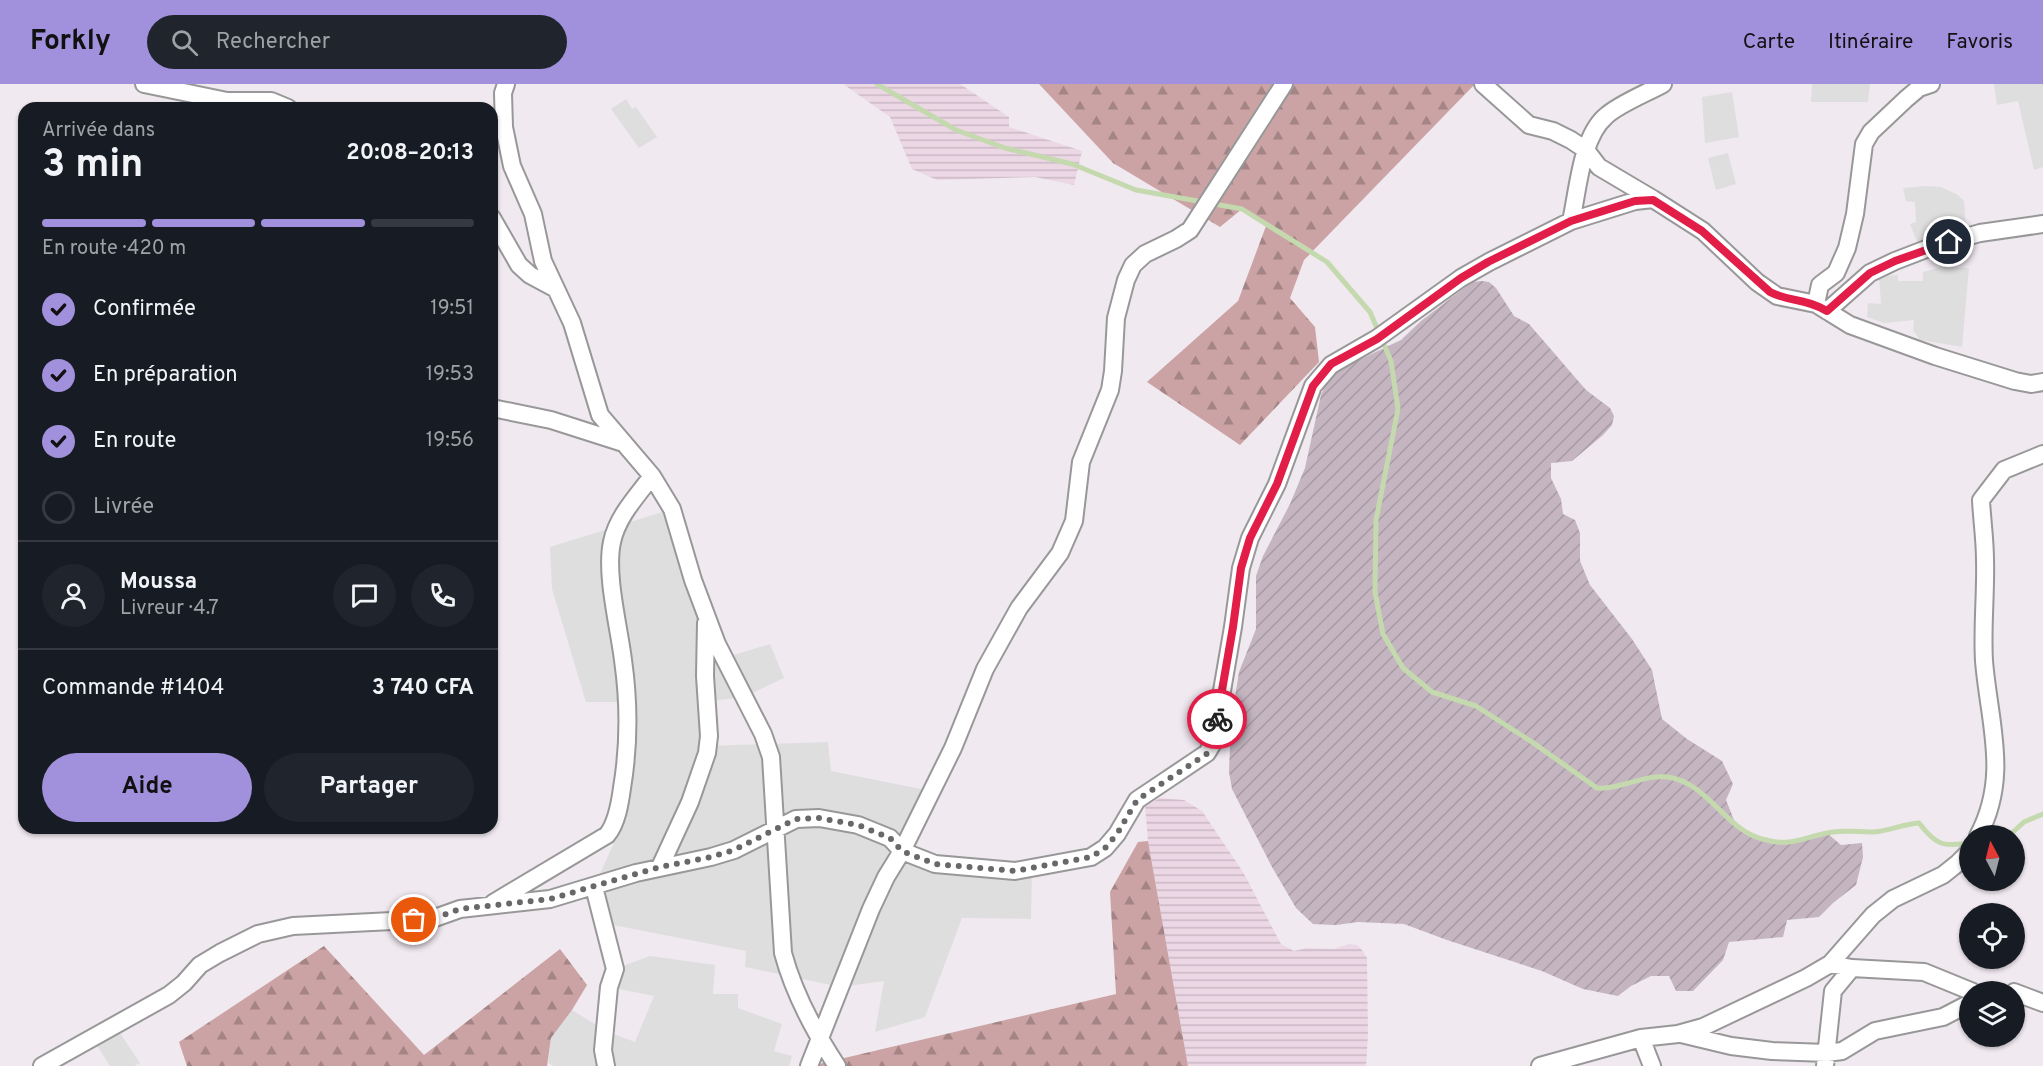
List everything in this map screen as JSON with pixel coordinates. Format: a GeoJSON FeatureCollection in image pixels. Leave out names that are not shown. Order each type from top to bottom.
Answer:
{"type":"FeatureCollection","features":[{"type":"Feature","properties":{"kind":"street"},"geometry":{"type":"LineString","coordinates":[[144,84],[227,101],[273,102]]}},
{"type":"Feature","properties":{"kind":"street"},"geometry":{"type":"LineString","coordinates":[[506,84],[503,93],[504,127],[512,166],[533,214],[543,261],[572,323],[600,415],[652,476],[672,509],[693,580],[717,644],[763,734],[771,757],[783,953],[790,978],[820,1040],[837,1066]]}},
{"type":"Feature","properties":{"kind":"street"},"geometry":{"type":"LineString","coordinates":[[809,1066],[871,909],[953,748],[985,669],[1019,608],[1060,553],[1074,521],[1081,462],[1110,390],[1116,318],[1126,280],[1133,265],[1145,254],[1190,230],[1284,84]]}},
{"type":"Feature","properties":{"kind":"street"},"geometry":{"type":"LineString","coordinates":[[1483,84],[1529,125],[1552,131],[1586,150],[1599,167],[1702,231],[1777,296],[1821,308],[1850,325],[1935,356],[2015,381],[2031,384],[2043,382]]}},
{"type":"Feature","properties":{"kind":"street"},"geometry":{"type":"LineString","coordinates":[[1571,221],[1586,150],[1595,126],[1607,114],[1663,84]]}},
{"type":"Feature","properties":{"kind":"street"},"geometry":{"type":"LineString","coordinates":[[1821,308],[1820,285],[1836,273],[1847,248],[1855,214],[1864,144],[1871,132],[1912,94],[1919,88],[1931,84]]}},
{"type":"Feature","properties":{"kind":"street"},"geometry":{"type":"LineString","coordinates":[[42,1066],[169,995],[184,983],[200,965],[258,934],[293,926],[432,919],[460,909],[550,899],[660,867],[734,850],[796,819],[819,818],[858,825],[890,838],[902,851],[935,864],[1015,871],[1091,857],[1105,848],[1117,834],[1137,800],[1208,753],[1213,744],[1241,568],[1250,538],[1277,484],[1313,386],[1331,364],[1377,339],[1461,278],[1488,262],[1571,221],[1635,201],[1653,200]]}},
{"type":"Feature","properties":{"kind":"street"},"geometry":{"type":"LineString","coordinates":[[1821,308],[1870,273],[1934,246],[1980,233],[2043,224]]}},
{"type":"Feature","properties":{"kind":"street"},"geometry":{"type":"LineString","coordinates":[[498,228],[519,265],[530,275],[556,289]]}},
{"type":"Feature","properties":{"kind":"street"},"geometry":{"type":"LineString","coordinates":[[498,409],[551,420],[624,443]]}},
{"type":"Feature","properties":{"kind":"street"},"geometry":{"type":"LineString","coordinates":[[1983,825],[1992,803],[1995,758],[1984,660],[1986,558],[1981,501],[2004,470],[2043,454]]}},
{"type":"Feature","properties":{"kind":"street"},"geometry":{"type":"LineString","coordinates":[[487,906],[607,835],[610,831],[619,806],[624,777],[628,717],[627,690],[610,571],[612,543],[619,521],[652,476]]}},
{"type":"Feature","properties":{"kind":"street"},"geometry":{"type":"LineString","coordinates":[[660,867],[690,802],[707,753],[709,736],[704,657],[706,616]]}},
{"type":"Feature","properties":{"kind":"street"},"geometry":{"type":"LineString","coordinates":[[1540,1066],[1584,1061],[1641,1038],[1678,1034],[1703,1027],[1806,978],[1830,964],[1880,909],[1893,899],[1943,875],[1959,862]]}},
{"type":"Feature","properties":{"kind":"street"},"geometry":{"type":"LineString","coordinates":[[594,887],[615,969],[609,987],[603,1050],[606,1066]]}},
{"type":"Feature","properties":{"kind":"street"},"geometry":{"type":"LineString","coordinates":[[1830,964],[1852,968],[1924,972],[1959,986]]}},
{"type":"Feature","properties":{"kind":"street"},"geometry":{"type":"LineString","coordinates":[[1826,1060],[1833,991],[1852,968]]}},
{"type":"Feature","properties":{"kind":"street"},"geometry":{"type":"LineString","coordinates":[[2025,996],[2043,1003]]}},
{"type":"Feature","properties":{"kind":"street"},"geometry":{"type":"LineString","coordinates":[[1678,1034],[1731,1046],[1826,1060],[1870,1032],[1943,1017],[1959,1009]]}},
{"type":"Feature","properties":{"kind":"street"},"geometry":{"type":"LineString","coordinates":[[1641,1038],[1652,1066]]}},
{"type":"Feature","properties":{"kind":"shaded area"},"geometry":{"type":"Polygon","coordinates":[[[843,84],[960,84],[1009,117],[1009,127],[1082,151],[1074,185],[1035,177],[937,180],[912,169],[890,117],[843,84]]]}},
{"type":"Feature","properties":{"kind":"shaded area"},"geometry":{"type":"Polygon","coordinates":[[[1812,84],[1870,84],[1868,102],[1811,102],[1812,84]]]}},
{"type":"Feature","properties":{"kind":"shaded area"},"geometry":{"type":"Polygon","coordinates":[[[1994,84],[2043,84],[2043,167],[2034,170],[2018,101],[1997,105],[1994,84]]]}},
{"type":"Feature","properties":{"kind":"shaded area"},"geometry":{"type":"Polygon","coordinates":[[[1732,92],[1739,137],[1705,143],[1702,97],[1732,92]]]}},
{"type":"Feature","properties":{"kind":"shaded area"},"geometry":{"type":"Polygon","coordinates":[[[626,99],[632,109],[636,107],[657,137],[639,148],[611,109],[626,99]]]}},
{"type":"Feature","properties":{"kind":"shaded area"},"geometry":{"type":"Polygon","coordinates":[[[1728,153],[1736,184],[1716,190],[1708,158],[1728,153]]]}},
{"type":"Feature","properties":{"kind":"shaded area"},"geometry":{"type":"Polygon","coordinates":[[[1941,187],[1958,195],[1964,201],[1966,229],[1917,242],[1910,224],[1916,222],[1915,202],[1906,201],[1903,188],[1941,187]]]}},
{"type":"Feature","properties":{"kind":"shaded area"},"geometry":{"type":"Polygon","coordinates":[[[1941,267],[1969,268],[1962,347],[1920,340],[1913,330],[1914,320],[1884,323],[1867,317],[1868,303],[1881,304],[1879,276],[1898,275],[1898,281],[1923,281],[1923,272],[1941,267]]]}},
{"type":"Feature","properties":{"kind":"shaded area"},"geometry":{"type":"Polygon","coordinates":[[[1472,282],[1489,282],[1496,288],[1514,316],[1529,324],[1586,390],[1610,408],[1614,416],[1612,425],[1603,435],[1572,461],[1551,463],[1551,478],[1561,499],[1563,514],[1575,520],[1580,533],[1580,561],[1590,585],[1632,639],[1652,670],[1662,719],[1687,739],[1722,761],[1733,784],[1726,800],[1736,825],[1761,839],[1792,843],[1827,833],[1841,845],[1862,843],[1863,857],[1856,885],[1819,917],[1787,920],[1783,937],[1729,942],[1723,960],[1693,991],[1676,991],[1669,976],[1651,976],[1631,986],[1618,996],[1583,989],[1542,971],[1404,924],[1358,922],[1336,925],[1313,924],[1296,908],[1232,789],[1229,772],[1235,697],[1239,672],[1256,629],[1256,576],[1263,556],[1290,504],[1305,468],[1321,395],[1328,379],[1344,367],[1401,340],[1421,321],[1472,282]]]}},
{"type":"Feature","properties":{"kind":"shaded area"},"geometry":{"type":"Polygon","coordinates":[[[672,509],[724,658],[770,644],[784,678],[744,697],[704,702],[706,746],[828,742],[831,771],[931,791],[902,851],[935,864],[1032,868],[1031,919],[962,918],[925,1017],[875,1032],[884,981],[841,987],[745,967],[746,951],[603,923],[594,887],[613,845],[632,785],[619,782],[622,702],[586,702],[552,589],[550,547],[672,509]]]}},
{"type":"Feature","properties":{"kind":"shaded area"},"geometry":{"type":"Polygon","coordinates":[[[1160,798],[1184,800],[1202,811],[1243,872],[1281,944],[1294,951],[1307,948],[1334,949],[1349,944],[1357,945],[1362,950],[1367,958],[1366,1066],[1188,1066],[1148,841],[1145,806],[1160,798]]]}},
{"type":"Feature","properties":{"kind":"shaded area"},"geometry":{"type":"Polygon","coordinates":[[[650,956],[715,965],[713,994],[738,994],[738,1008],[782,1024],[774,1051],[792,1056],[789,1066],[554,1066],[548,1063],[551,1038],[572,1010],[608,1032],[635,1042],[654,996],[609,987],[615,969],[650,956]]]}},
{"type":"Feature","properties":{"kind":"shaded area"},"geometry":{"type":"Polygon","coordinates":[[[118,1030],[140,1063],[134,1066],[110,1066],[96,1044],[118,1030]]]}},
{"type":"Feature","properties":{"kind":"green space"},"geometry":{"type":"Polygon","coordinates":[[[1039,84],[1475,84],[1304,260],[1290,298],[1315,327],[1319,362],[1240,445],[1147,382],[1238,301],[1266,226],[1242,209],[1220,227],[1113,163],[1039,84]]]}},
{"type":"Feature","properties":{"kind":"green space"},"geometry":{"type":"Polygon","coordinates":[[[1148,841],[1188,1066],[819,1066],[819,1064],[1116,994],[1110,892],[1138,842],[1148,841]]]}},
{"type":"Feature","properties":{"kind":"green space"},"geometry":{"type":"Polygon","coordinates":[[[324,946],[424,1055],[560,949],[587,985],[551,1038],[547,1066],[187,1066],[179,1042],[324,946]]]}},
{"type":"Feature","properties":{"kind":"waterway"},"geometry":{"type":"LineString","coordinates":[[877,84],[956,130],[1005,148],[1072,164],[1136,190],[1242,209],[1327,262],[1370,312],[1391,361],[1398,409],[1376,520],[1375,592],[1383,634],[1403,668],[1432,692],[1476,706],[1597,788],[1615,787],[1659,777],[1682,781],[1706,797],[1737,826],[1762,839],[1791,842],[1833,832],[1874,832],[1919,823],[1930,836],[1940,843],[1959,844]]}},
{"type":"Feature","properties":{"kind":"waterway"},"geometry":{"type":"LineString","coordinates":[[2021,825],[2043,814]]}},
{"type":"Feature","properties":{"kind":"way so far"},"geometry":{"type":"LineString","coordinates":[[414,920],[432,919],[460,909],[550,899],[636,873],[711,857],[734,850],[796,819],[819,818],[858,825],[890,838],[902,851],[935,864],[1015,871],[1091,857],[1105,848],[1117,834],[1137,800],[1208,753],[1213,744],[1217,719]]}},
{"type":"Feature","properties":{"kind":"route"},"geometry":{"type":"LineString","coordinates":[[1217,719],[1241,568],[1250,538],[1277,484],[1313,386],[1331,364],[1377,339],[1461,278],[1571,221],[1635,201],[1653,200],[1702,231],[1770,292],[1777,296],[1806,300],[1827,311],[1870,273],[1895,261],[1949,242]]}}]}
